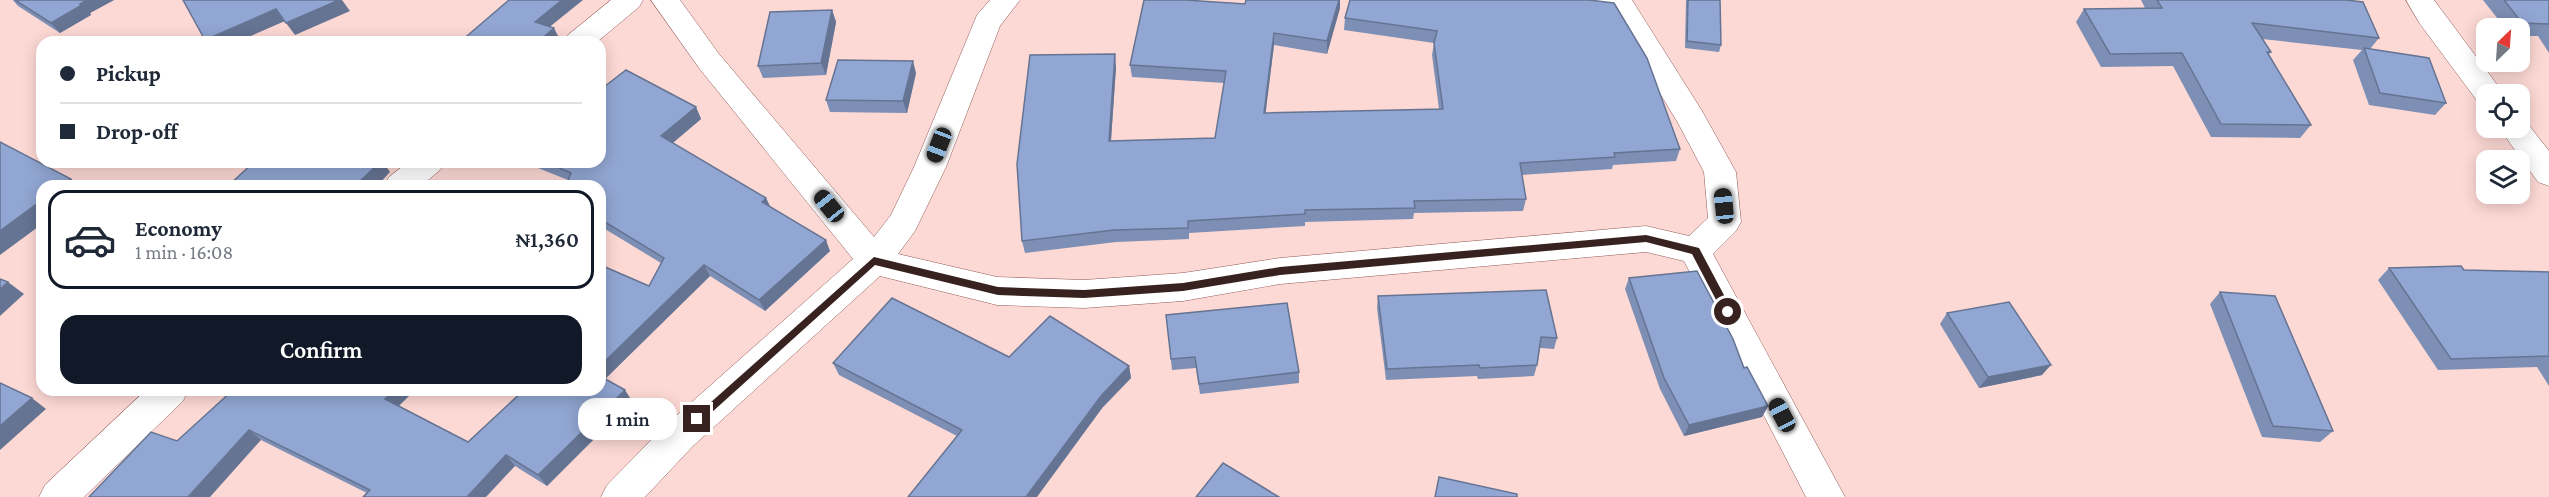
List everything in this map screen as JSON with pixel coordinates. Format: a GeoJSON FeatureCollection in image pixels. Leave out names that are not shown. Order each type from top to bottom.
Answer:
{"type":"FeatureCollection","features":[{"type":"Feature","properties":{"kind":"street"},"geometry":{"type":"LineString","coordinates":[[585,36],[630,0]]}},
{"type":"Feature","properties":{"kind":"street"},"geometry":{"type":"LineString","coordinates":[[665,0],[709,61],[874,261],[998,291],[1084,294],[1183,287],[1280,271],[1646,238],[1695,251],[1826,497]]}},
{"type":"Feature","properties":{"kind":"street"},"geometry":{"type":"LineString","coordinates":[[620,497],[680,435],[874,261],[904,222],[930,167],[987,22],[1006,0]]}},
{"type":"Feature","properties":{"kind":"street"},"geometry":{"type":"LineString","coordinates":[[1610,0],[1622,7],[1691,119],[1720,172],[1725,222],[1695,251]]}},
{"type":"Feature","properties":{"kind":"street"},"geometry":{"type":"LineString","coordinates":[[2420,0],[2430,17],[2481,84]]}},
{"type":"Feature","properties":{"kind":"street"},"geometry":{"type":"LineString","coordinates":[[2522,138],[2549,174]]}},
{"type":"Feature","properties":{"kind":"street"},"geometry":{"type":"LineString","coordinates":[[407,180],[422,168]]}},
{"type":"Feature","properties":{"kind":"street"},"geometry":{"type":"LineString","coordinates":[[58,497],[164,396]]}},
{"type":"Feature","properties":{"kind":"building"},"geometry":{"type":"Polygon","coordinates":[[[15,0],[87,0],[51,23],[15,0]]]}},
{"type":"Feature","properties":{"kind":"building"},"geometry":{"type":"Polygon","coordinates":[[[183,0],[339,0],[286,23],[276,9],[214,36],[203,36],[183,0]]]}},
{"type":"Feature","properties":{"kind":"building"},"geometry":{"type":"Polygon","coordinates":[[[509,0],[562,0],[535,22],[554,28],[545,36],[467,36],[509,0]]]}},
{"type":"Feature","properties":{"kind":"building"},"geometry":{"type":"Polygon","coordinates":[[[1144,0],[1245,4],[1246,0],[1339,0],[1327,41],[1274,33],[1264,113],[1443,109],[1434,43],[1437,31],[1345,18],[1350,0],[1589,0],[1614,3],[1647,58],[1680,149],[1614,153],[1615,157],[1520,163],[1526,199],[1414,201],[1415,208],[1305,210],[1305,214],[1188,221],[1188,228],[1114,230],[1022,241],[1017,164],[1030,55],[1115,54],[1109,141],[1215,138],[1226,71],[1130,65],[1144,0]]]}},
{"type":"Feature","properties":{"kind":"building"},"geometry":{"type":"Polygon","coordinates":[[[1688,0],[1720,0],[1721,45],[1687,41],[1688,0]]]}},
{"type":"Feature","properties":{"kind":"building"},"geometry":{"type":"Polygon","coordinates":[[[2157,0],[2346,0],[2363,2],[2379,38],[2252,23],[2271,52],[2267,52],[2311,125],[2221,124],[2182,53],[2110,54],[2084,9],[2162,8],[2157,0]]]}},
{"type":"Feature","properties":{"kind":"building"},"geometry":{"type":"Polygon","coordinates":[[[2504,0],[2549,0],[2549,24],[2530,23],[2530,18],[2518,18],[2504,0]]]}},
{"type":"Feature","properties":{"kind":"building"},"geometry":{"type":"Polygon","coordinates":[[[832,10],[821,63],[758,66],[770,12],[832,10]]]}},
{"type":"Feature","properties":{"kind":"building"},"geometry":{"type":"Polygon","coordinates":[[[2364,48],[2429,58],[2446,103],[2380,93],[2364,48]]]}},
{"type":"Feature","properties":{"kind":"building"},"geometry":{"type":"Polygon","coordinates":[[[838,60],[913,61],[903,101],[826,100],[838,60]]]}},
{"type":"Feature","properties":{"kind":"building"},"geometry":{"type":"Polygon","coordinates":[[[626,70],[696,107],[661,136],[766,198],[762,202],[826,240],[759,300],[704,265],[606,360],[606,267],[649,286],[664,258],[606,223],[606,180],[568,180],[571,173],[559,168],[606,168],[606,85],[626,70]]]}},
{"type":"Feature","properties":{"kind":"building"},"geometry":{"type":"Polygon","coordinates":[[[0,142],[36,161],[36,168],[50,168],[71,179],[36,180],[36,204],[0,231],[0,142]]]}},
{"type":"Feature","properties":{"kind":"building"},"geometry":{"type":"Polygon","coordinates":[[[248,168],[374,168],[361,180],[234,180],[248,168]]]}},
{"type":"Feature","properties":{"kind":"building"},"geometry":{"type":"Polygon","coordinates":[[[2461,266],[2464,270],[2549,272],[2549,356],[2451,359],[2389,268],[2461,266]]]}},
{"type":"Feature","properties":{"kind":"building"},"geometry":{"type":"Polygon","coordinates":[[[1697,271],[1733,339],[1744,368],[1747,367],[1768,406],[1689,425],[1664,378],[1629,278],[1697,271]]]}},
{"type":"Feature","properties":{"kind":"building"},"geometry":{"type":"Polygon","coordinates":[[[0,279],[8,282],[0,289],[0,279]]]}},
{"type":"Feature","properties":{"kind":"building"},"geometry":{"type":"Polygon","coordinates":[[[1546,290],[1557,338],[1541,337],[1537,365],[1387,369],[1378,296],[1546,290]]]}},
{"type":"Feature","properties":{"kind":"building"},"geometry":{"type":"Polygon","coordinates":[[[2220,292],[2275,296],[2333,431],[2273,426],[2220,292]]]}},
{"type":"Feature","properties":{"kind":"building"},"geometry":{"type":"Polygon","coordinates":[[[892,298],[1009,357],[1050,316],[1129,366],[1101,396],[1026,497],[908,497],[962,430],[833,363],[892,298]]]}},
{"type":"Feature","properties":{"kind":"building"},"geometry":{"type":"Polygon","coordinates":[[[2009,302],[2051,365],[1988,377],[1947,313],[2009,302]]]}},
{"type":"Feature","properties":{"kind":"building"},"geometry":{"type":"Polygon","coordinates":[[[1287,303],[1299,372],[1199,384],[1195,357],[1171,359],[1166,315],[1287,303]]]}},
{"type":"Feature","properties":{"kind":"building"},"geometry":{"type":"Polygon","coordinates":[[[606,379],[625,390],[538,475],[506,455],[467,497],[363,497],[370,490],[249,430],[188,497],[89,497],[151,432],[177,441],[226,396],[388,396],[385,399],[468,442],[518,396],[606,396],[606,379]]]}},
{"type":"Feature","properties":{"kind":"building"},"geometry":{"type":"Polygon","coordinates":[[[0,383],[32,398],[0,426],[0,383]]]}},
{"type":"Feature","properties":{"kind":"building"},"geometry":{"type":"Polygon","coordinates":[[[1223,463],[1279,497],[1196,497],[1223,463]]]}},
{"type":"Feature","properties":{"kind":"building"},"geometry":{"type":"Polygon","coordinates":[[[1439,477],[1517,494],[1517,497],[1435,497],[1439,477]]]}},
{"type":"Feature","properties":{"kind":"route"},"geometry":{"type":"LineString","coordinates":[[697,419],[874,261],[998,291],[1084,294],[1183,287],[1280,271],[1646,238],[1695,251],[1728,312]]}}]}
